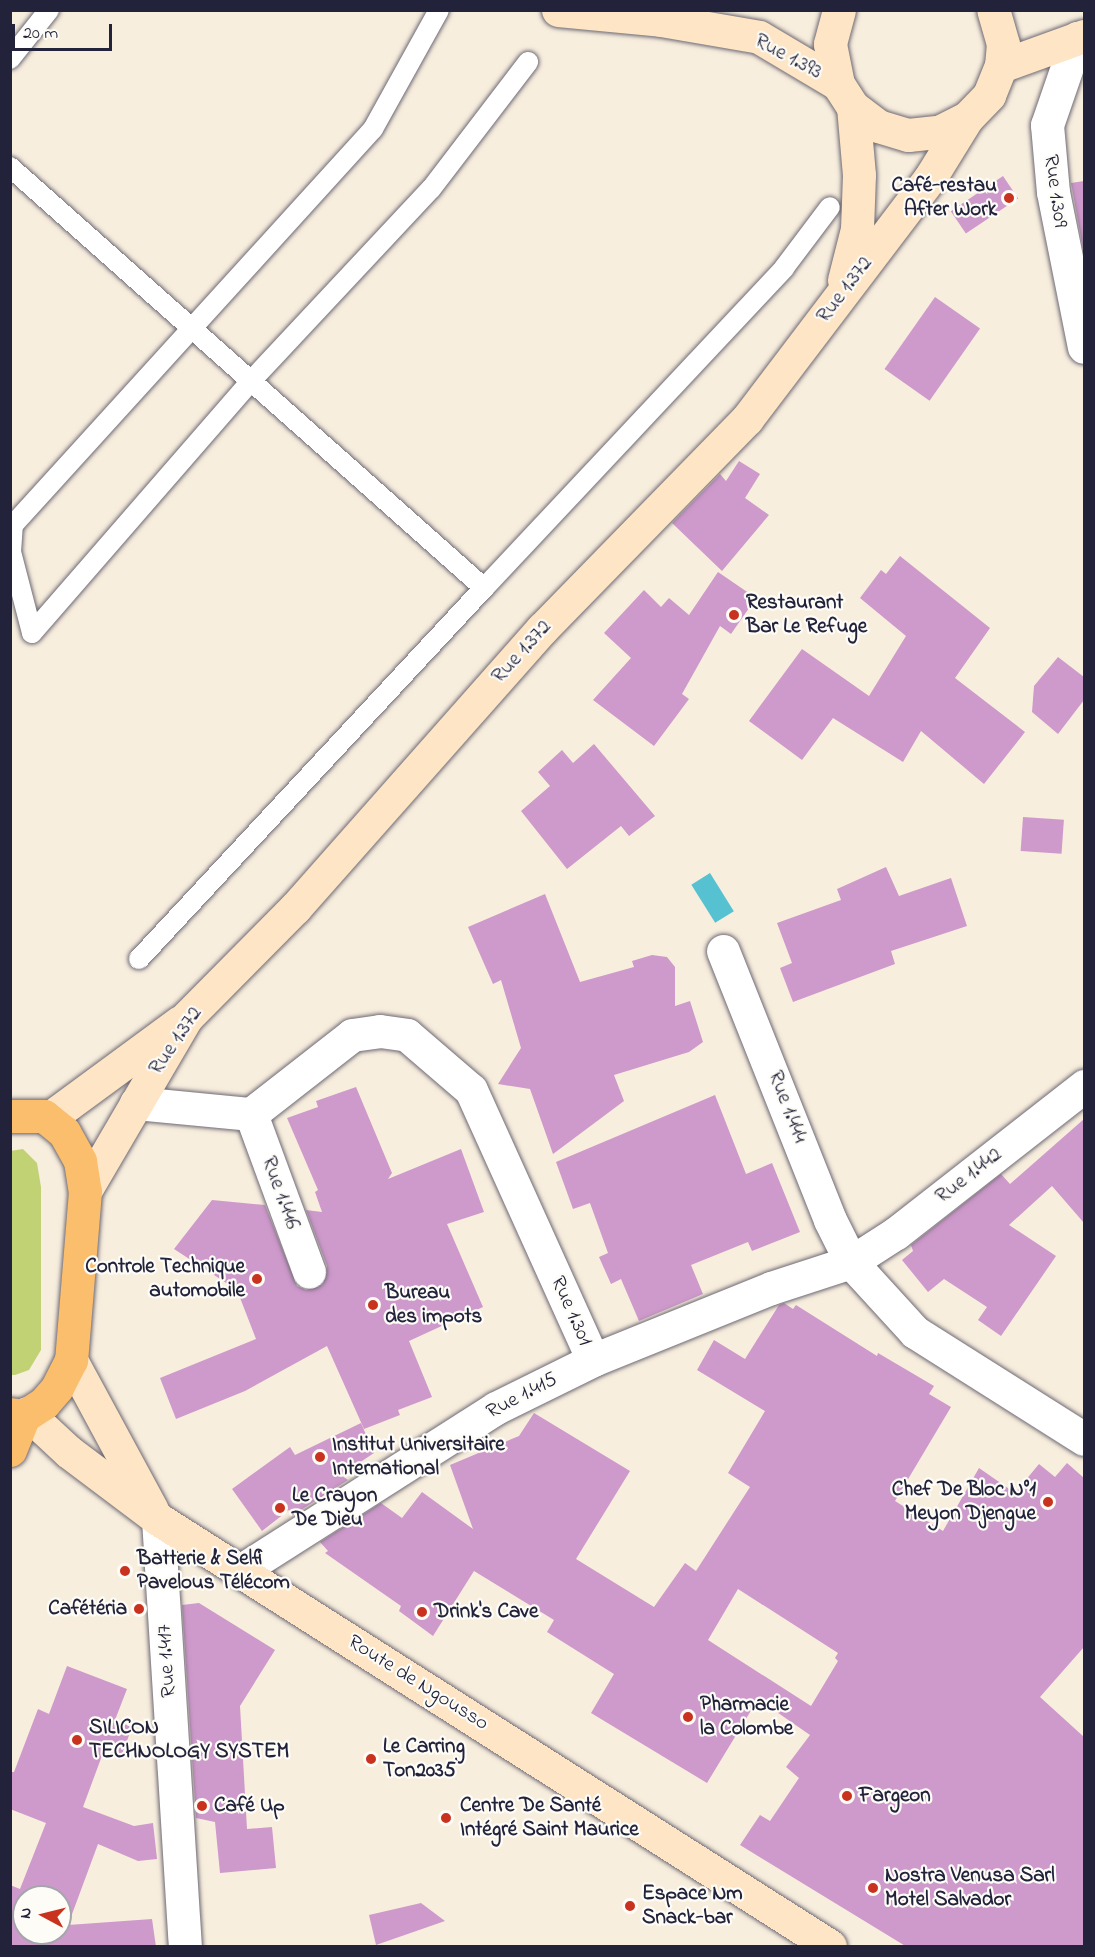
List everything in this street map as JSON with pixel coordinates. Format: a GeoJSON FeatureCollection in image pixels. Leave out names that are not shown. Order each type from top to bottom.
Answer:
{"type":"FeatureCollection","features":[{"type":"Feature","properties":{"kind":"main road","name":"Rue 1.393"},"geometry":{"type":"LineString","coordinates":[[558,10],[662,20],[759,37],[846,96],[878,126],[908,135],[939,132],[967,118]]}},
{"type":"Feature","properties":{"kind":"main road"},"geometry":{"type":"LineString","coordinates":[[662,20],[720,10]]}},
{"type":"Feature","properties":{"kind":"main road"},"geometry":{"type":"LineString","coordinates":[[839,10],[830,44],[846,96],[859,175],[857,229],[839,298]]}},
{"type":"Feature","properties":{"kind":"main road"},"geometry":{"type":"LineString","coordinates":[[967,118],[989,96],[1001,66],[1002,44],[993,10]]}},
{"type":"Feature","properties":{"kind":"main road"},"geometry":{"type":"LineString","coordinates":[[1001,66],[1081,37]]}},
{"type":"Feature","properties":{"kind":"main road","name":"Rue 1.372"},"geometry":{"type":"LineString","coordinates":[[85,1191],[186,1018],[295,908],[542,629],[747,419],[930,178],[967,118]]}},
{"type":"Feature","properties":{"kind":"main road"},"geometry":{"type":"LineString","coordinates":[[48,1119],[186,1018]]}},
{"type":"Feature","properties":{"kind":"main road"},"geometry":{"type":"LineString","coordinates":[[10,1116],[48,1119],[64,1132],[80,1161],[85,1191],[71,1360],[57,1388],[44,1403],[21,1414],[10,1450]]}},
{"type":"Feature","properties":{"kind":"main road","name":"Route de Ngousso"},"geometry":{"type":"LineString","coordinates":[[71,1360],[158,1519],[830,1947]]}},
{"type":"Feature","properties":{"kind":"main road"},"geometry":{"type":"LineString","coordinates":[[21,1414],[158,1519]]}},
{"type":"Feature","properties":{"kind":"street","name":"Rue 1.309"},"geometry":{"type":"LineString","coordinates":[[1081,37],[1047,125],[1053,192],[1084,347]]}},
{"type":"Feature","properties":{"kind":"street","name":"Rue 1.444"},"geometry":{"type":"LineString","coordinates":[[723,951],[830,1220],[851,1262]]}},
{"type":"Feature","properties":{"kind":"street","name":"Rue 1.301"},"geometry":{"type":"LineString","coordinates":[[251,1114],[352,1035],[380,1031],[407,1035],[471,1090],[593,1360],[771,1288],[851,1262]]}},
{"type":"Feature","properties":{"kind":"street","name":"Rue 1.442"},"geometry":{"type":"LineString","coordinates":[[851,1262],[896,1233],[1084,1086]]}},
{"type":"Feature","properties":{"kind":"street"},"geometry":{"type":"LineString","coordinates":[[136,1103],[251,1114]]}},
{"type":"Feature","properties":{"kind":"street","name":"Rue 1.446"},"geometry":{"type":"LineString","coordinates":[[251,1114],[309,1272]]}},
{"type":"Feature","properties":{"kind":"street"},"geometry":{"type":"LineString","coordinates":[[851,1262],[915,1332],[1084,1439]]}},
{"type":"Feature","properties":{"kind":"street","name":"Rue 1.415"},"geometry":{"type":"LineString","coordinates":[[240,1571],[496,1408],[593,1360]]}},
{"type":"Feature","properties":{"kind":"street","name":"Rue 1.417"},"geometry":{"type":"LineString","coordinates":[[158,1519],[185,1947]]}},
{"type":"Feature","properties":{"kind":"lane"},"geometry":{"type":"LineString","coordinates":[[10,59],[50,10]]}},
{"type":"Feature","properties":{"kind":"lane"},"geometry":{"type":"LineString","coordinates":[[439,10],[373,129],[13,525],[11,552],[32,633],[252,380],[432,189],[528,62]]}},
{"type":"Feature","properties":{"kind":"lane"},"geometry":{"type":"LineString","coordinates":[[10,167],[193,327],[484,588]]}},
{"type":"Feature","properties":{"kind":"lane"},"geometry":{"type":"LineString","coordinates":[[139,959],[784,268],[830,207]]}},
{"type":"Feature","properties":{"kind":"green space"},"geometry":{"type":"Polygon","coordinates":[[[23,1149],[37,1163],[41,1187],[41,1350],[29,1370],[10,1375],[10,1151],[23,1149]]]}},
{"type":"Feature","properties":{"kind":"water"},"geometry":{"type":"Polygon","coordinates":[[[710,873],[734,911],[715,923],[691,885],[710,873]]]}},
{"type":"Feature","properties":{"kind":"building"},"geometry":{"type":"Polygon","coordinates":[[[1003,176],[1018,198],[966,234],[951,211],[1003,176]]]}},
{"type":"Feature","properties":{"kind":"building"},"geometry":{"type":"Polygon","coordinates":[[[1084,181],[1084,254],[1071,183],[1084,181]]]}},
{"type":"Feature","properties":{"kind":"building"},"geometry":{"type":"Polygon","coordinates":[[[935,297],[980,329],[930,401],[885,369],[935,297]]]}},
{"type":"Feature","properties":{"kind":"building"},"geometry":{"type":"Polygon","coordinates":[[[739,461],[760,474],[745,498],[769,515],[722,571],[672,523],[720,474],[726,481],[739,461]]]}},
{"type":"Feature","properties":{"kind":"building"},"geometry":{"type":"Polygon","coordinates":[[[900,556],[990,628],[955,678],[1025,732],[984,784],[921,731],[903,762],[833,718],[802,760],[749,721],[802,649],[869,696],[906,636],[860,598],[881,570],[886,574],[900,556]]]}},
{"type":"Feature","properties":{"kind":"building"},"geometry":{"type":"Polygon","coordinates":[[[718,572],[756,598],[731,634],[720,626],[682,694],[689,699],[654,746],[593,700],[631,658],[604,633],[644,590],[661,607],[669,598],[689,615],[718,572]]]}},
{"type":"Feature","properties":{"kind":"building"},"geometry":{"type":"Polygon","coordinates":[[[1058,657],[1084,677],[1084,700],[1058,734],[1032,712],[1034,686],[1058,657]]]}},
{"type":"Feature","properties":{"kind":"building"},"geometry":{"type":"Polygon","coordinates":[[[594,744],[655,816],[629,836],[621,826],[567,869],[521,811],[550,786],[538,772],[562,750],[573,763],[594,744]]]}},
{"type":"Feature","properties":{"kind":"building"},"geometry":{"type":"Polygon","coordinates":[[[1023,817],[1064,820],[1062,854],[1021,851],[1023,817]]]}},
{"type":"Feature","properties":{"kind":"building"},"geometry":{"type":"Polygon","coordinates":[[[886,867],[899,896],[951,878],[967,926],[891,951],[895,964],[793,1002],[780,968],[792,963],[777,923],[841,900],[837,889],[886,867]]]}},
{"type":"Feature","properties":{"kind":"building"},"geometry":{"type":"Polygon","coordinates":[[[545,894],[580,982],[634,967],[632,961],[652,955],[667,957],[675,967],[675,1006],[690,1001],[703,1042],[689,1052],[614,1075],[624,1101],[553,1154],[530,1089],[498,1084],[521,1048],[501,980],[493,984],[468,927],[545,894]]]}},
{"type":"Feature","properties":{"kind":"building"},"geometry":{"type":"Polygon","coordinates":[[[356,1087],[392,1173],[388,1179],[461,1149],[484,1212],[447,1224],[483,1307],[409,1341],[432,1397],[398,1410],[400,1415],[364,1429],[327,1346],[245,1391],[176,1419],[160,1378],[256,1339],[237,1290],[174,1249],[212,1200],[265,1205],[297,1286],[306,1290],[323,1284],[327,1266],[306,1210],[322,1212],[315,1192],[318,1190],[287,1118],[318,1107],[316,1101],[356,1087]]]}},
{"type":"Feature","properties":{"kind":"building"},"geometry":{"type":"Polygon","coordinates":[[[715,1095],[746,1174],[772,1163],[800,1232],[752,1251],[748,1242],[691,1265],[703,1294],[639,1321],[621,1279],[611,1284],[599,1257],[608,1253],[590,1203],[573,1209],[556,1162],[715,1095]]]}},
{"type":"Feature","properties":{"kind":"building"},"geometry":{"type":"Polygon","coordinates":[[[1084,1119],[1084,1223],[1052,1186],[1009,1225],[1056,1256],[1001,1336],[978,1320],[987,1307],[944,1279],[928,1292],[902,1260],[913,1251],[911,1245],[1001,1174],[1010,1184],[1084,1119]]]}},
{"type":"Feature","properties":{"kind":"building"},"geometry":{"type":"Polygon","coordinates":[[[784,1303],[793,1309],[796,1305],[877,1356],[878,1353],[934,1386],[929,1394],[951,1407],[895,1501],[943,1531],[979,1468],[1015,1493],[1039,1464],[1055,1477],[1067,1463],[1084,1478],[1084,1647],[1040,1697],[1084,1737],[1084,1947],[907,1947],[740,1845],[760,1815],[770,1821],[799,1778],[786,1767],[810,1735],[758,1699],[707,1783],[591,1713],[614,1674],[547,1632],[554,1620],[474,1571],[433,1636],[399,1611],[401,1606],[325,1553],[328,1551],[320,1542],[381,1503],[402,1518],[422,1492],[473,1529],[450,1465],[519,1436],[534,1413],[630,1471],[576,1559],[654,1607],[685,1563],[696,1571],[750,1487],[728,1473],[765,1411],[697,1370],[714,1340],[745,1359],[779,1305],[784,1303]],[[738,1589],[708,1640],[811,1706],[838,1661],[835,1658],[838,1653],[738,1589]]]}},
{"type":"Feature","properties":{"kind":"building"},"geometry":{"type":"Polygon","coordinates":[[[361,1423],[374,1453],[341,1475],[348,1480],[293,1515],[289,1510],[262,1531],[232,1489],[290,1447],[295,1455],[361,1423]]]}},
{"type":"Feature","properties":{"kind":"building"},"geometry":{"type":"Polygon","coordinates":[[[199,1603],[275,1650],[240,1706],[247,1829],[272,1827],[276,1868],[220,1873],[215,1822],[196,1818],[182,1605],[199,1603]]]}},
{"type":"Feature","properties":{"kind":"building"},"geometry":{"type":"Polygon","coordinates":[[[67,1666],[127,1689],[115,1720],[132,1727],[120,1760],[103,1753],[83,1807],[134,1826],[153,1823],[157,1859],[138,1861],[98,1844],[72,1914],[72,1885],[22,1885],[46,1823],[10,1809],[10,1772],[14,1772],[38,1709],[49,1714],[67,1666]]]}},
{"type":"Feature","properties":{"kind":"building"},"geometry":{"type":"Polygon","coordinates":[[[10,1885],[12,1886],[12,1945],[72,1945],[72,1925],[152,1919],[156,1947],[10,1947],[10,1885]]]}},
{"type":"Feature","properties":{"kind":"building"},"geometry":{"type":"Polygon","coordinates":[[[421,1903],[445,1921],[376,1945],[369,1915],[421,1903]]]}},
{"type":"Feature","properties":{"kind":"place","name":"Café-restau After Work"},"geometry":{"type":"Point","coordinates":[1009,198]}},
{"type":"Feature","properties":{"kind":"place","name":"Restaurant Bar Le Refuge"},"geometry":{"type":"Point","coordinates":[734,615]}},
{"type":"Feature","properties":{"kind":"place","name":"Controle Technique automobile"},"geometry":{"type":"Point","coordinates":[257,1279]}},
{"type":"Feature","properties":{"kind":"place","name":"Bureau des impots"},"geometry":{"type":"Point","coordinates":[373,1305]}},
{"type":"Feature","properties":{"kind":"place","name":"Institut Universitaire International"},"geometry":{"type":"Point","coordinates":[320,1457]}},
{"type":"Feature","properties":{"kind":"place","name":"Chef De Bloc N°1 Meyon Djengue"},"geometry":{"type":"Point","coordinates":[1048,1502]}},
{"type":"Feature","properties":{"kind":"place","name":"Le Crayon De Dieu"},"geometry":{"type":"Point","coordinates":[280,1508]}},
{"type":"Feature","properties":{"kind":"place","name":"Batterie & Selfi Pavelous Télécom"},"geometry":{"type":"Point","coordinates":[125,1571]}},
{"type":"Feature","properties":{"kind":"place","name":"Cafétéria"},"geometry":{"type":"Point","coordinates":[139,1609]}},
{"type":"Feature","properties":{"kind":"place","name":"Drink's Cave"},"geometry":{"type":"Point","coordinates":[422,1612]}},
{"type":"Feature","properties":{"kind":"place","name":"Pharmacie la Colombe"},"geometry":{"type":"Point","coordinates":[688,1717]}},
{"type":"Feature","properties":{"kind":"place","name":"SILICON TECHNOLOGY SYSTEM"},"geometry":{"type":"Point","coordinates":[77,1740]}},
{"type":"Feature","properties":{"kind":"place","name":"Le Carring Ton2035"},"geometry":{"type":"Point","coordinates":[371,1759]}},
{"type":"Feature","properties":{"kind":"place","name":"Fargeon"},"geometry":{"type":"Point","coordinates":[847,1796]}},
{"type":"Feature","properties":{"kind":"place","name":"Café Up"},"geometry":{"type":"Point","coordinates":[202,1806]}},
{"type":"Feature","properties":{"kind":"place","name":"Centre De Santé Intégré Saint Maurice"},"geometry":{"type":"Point","coordinates":[446,1818]}},
{"type":"Feature","properties":{"kind":"place","name":"Nostra Venusa Sarl Motel Salvador"},"geometry":{"type":"Point","coordinates":[873,1888]}},
{"type":"Feature","properties":{"kind":"place","name":"Espace Nm Snack-bar"},"geometry":{"type":"Point","coordinates":[630,1906]}}]}
